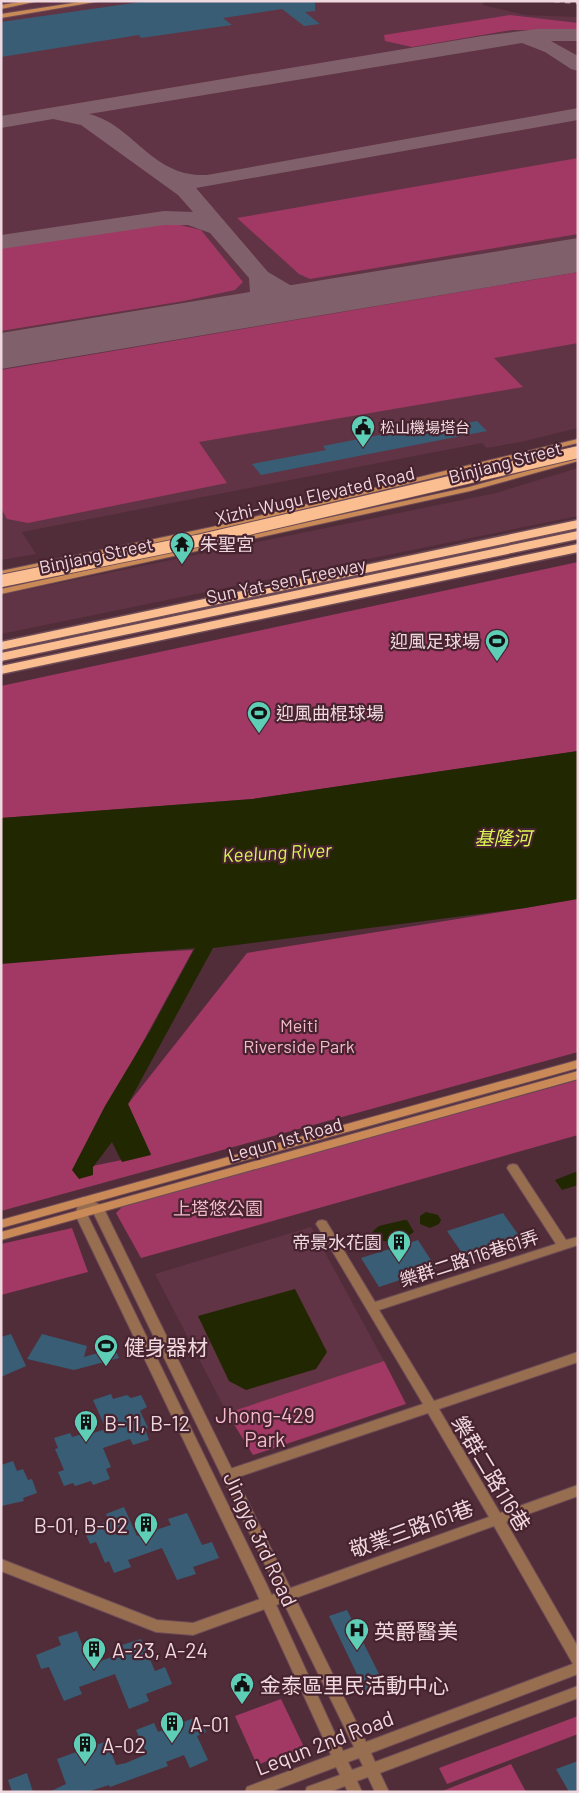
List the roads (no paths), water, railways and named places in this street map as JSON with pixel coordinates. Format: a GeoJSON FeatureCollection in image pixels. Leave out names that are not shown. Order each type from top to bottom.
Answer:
{"type":"FeatureCollection","features":[{"type":"Feature","properties":{"kind":"highway","name":"Xizhi-Wugu Elevated Road"},"geometry":{"type":"LineString","coordinates":[[1,581],[197,541],[578,452]]}},
{"type":"Feature","properties":{"kind":"highway","name":"Sun Yat-sen Freeway"},"geometry":{"type":"LineString","coordinates":[[1,646],[578,524]]}},
{"type":"Feature","properties":{"kind":"highway","name":"Sun Yat-sen Freeway"},"geometry":{"type":"LineString","coordinates":[[1,657],[578,536]]}},
{"type":"Feature","properties":{"kind":"highway"},"geometry":{"type":"LineString","coordinates":[[1,670],[578,548]]}},
{"type":"Feature","properties":{"kind":"main road"},"geometry":{"type":"LineString","coordinates":[[1,7],[36,1]]}},
{"type":"Feature","properties":{"kind":"main road"},"geometry":{"type":"LineString","coordinates":[[1,12],[73,1]]}},
{"type":"Feature","properties":{"kind":"main road"},"geometry":{"type":"LineString","coordinates":[[1,16],[98,1]]}},
{"type":"Feature","properties":{"kind":"main road","name":"Binjiang Street"},"geometry":{"type":"LineString","coordinates":[[1,574],[212,530],[578,441]]}},
{"type":"Feature","properties":{"kind":"main road"},"geometry":{"type":"LineString","coordinates":[[505,458],[522,476]]}},
{"type":"Feature","properties":{"kind":"main road","name":"Binjiang Street"},"geometry":{"type":"LineString","coordinates":[[1,592],[461,491],[522,476],[578,459]]}},
{"type":"Feature","properties":{"kind":"main road","name":"Lequn 1st Road"},"geometry":{"type":"LineString","coordinates":[[1,1236],[83,1207],[578,1064]]}},
{"type":"Feature","properties":{"kind":"main road","name":"Lequn 1st Road"},"geometry":{"type":"LineString","coordinates":[[1,1224],[83,1207],[98,1209],[578,1075]]}},
{"type":"Feature","properties":{"kind":"street"},"geometry":{"type":"LineString","coordinates":[[513,1168],[564,1246]]}},
{"type":"Feature","properties":{"kind":"street","name":"Jingye 3rd Road"},"geometry":{"type":"LineString","coordinates":[[83,1207],[268,1601],[355,1792]]}},
{"type":"Feature","properties":{"kind":"street","name":"Jingye 3rd Road"},"geometry":{"type":"LineString","coordinates":[[98,1209],[382,1792]]}},
{"type":"Feature","properties":{"kind":"street","name":"樂群二路116巷"},"geometry":{"type":"LineString","coordinates":[[322,1224],[578,1660]]}},
{"type":"Feature","properties":{"kind":"street","name":"樂群二路116巷61弄"},"geometry":{"type":"LineString","coordinates":[[371,1308],[578,1241]]}},
{"type":"Feature","properties":{"kind":"street"},"geometry":{"type":"LineString","coordinates":[[229,1476],[578,1357]]}},
{"type":"Feature","properties":{"kind":"street","name":"敬業三路161巷"},"geometry":{"type":"LineString","coordinates":[[1,1565],[156,1626],[193,1628],[578,1490]]}},
{"type":"Feature","properties":{"kind":"street","name":"Lequn 2nd Road"},"geometry":{"type":"LineString","coordinates":[[252,1792],[578,1668]]}},
{"type":"Feature","properties":{"kind":"street"},"geometry":{"type":"LineString","coordinates":[[312,1792],[578,1692]]}},
{"type":"Feature","properties":{"kind":"water","name":"基隆河"},"geometry":{"type":"Polygon","coordinates":[[[578,751],[578,899],[525,908],[213,948],[128,1104],[151,1155],[122,1162],[112,1142],[93,1167],[93,1175],[79,1179],[72,1170],[105,1106],[150,1031],[195,948],[1,964],[1,818],[253,799],[578,751]]]}},
{"type":"Feature","properties":{"kind":"water"},"geometry":{"type":"Polygon","coordinates":[[[578,1171],[578,1185],[562,1190],[555,1180],[578,1171]]]}},
{"type":"Feature","properties":{"kind":"water"},"geometry":{"type":"Polygon","coordinates":[[[426,1212],[438,1215],[441,1220],[439,1224],[430,1228],[420,1224],[420,1216],[426,1212]]]}},
{"type":"Feature","properties":{"kind":"water"},"geometry":{"type":"Polygon","coordinates":[[[407,1220],[414,1232],[404,1238],[382,1241],[373,1235],[373,1231],[379,1226],[407,1220]]]}},
{"type":"Feature","properties":{"kind":"water"},"geometry":{"type":"Polygon","coordinates":[[[295,1289],[327,1352],[316,1369],[246,1390],[229,1381],[198,1316],[295,1289]]]}},
{"type":"Feature","properties":{"kind":"railway"},"geometry":{"type":"LineString","coordinates":[[554,1],[578,3]]}},
{"type":"Feature","properties":{"kind":"place","name":"松山機場塔台"},"geometry":{"type":"Point","coordinates":[363,448]}},
{"type":"Feature","properties":{"kind":"place","name":"朱聖宮"},"geometry":{"type":"Point","coordinates":[182,565]}},
{"type":"Feature","properties":{"kind":"place","name":"迎風足球場"},"geometry":{"type":"Point","coordinates":[497,662]}},
{"type":"Feature","properties":{"kind":"place","name":"迎風曲棍球場"},"geometry":{"type":"Point","coordinates":[259,734]}},
{"type":"Feature","properties":{"kind":"place","name":"帝景水花園"},"geometry":{"type":"Point","coordinates":[399,1263]}},
{"type":"Feature","properties":{"kind":"place","name":"健身器材"},"geometry":{"type":"Point","coordinates":[106,1367]}},
{"type":"Feature","properties":{"kind":"place","name":"B-11, B-12"},"geometry":{"type":"Point","coordinates":[86,1443]}},
{"type":"Feature","properties":{"kind":"place","name":"B-01, B-02"},"geometry":{"type":"Point","coordinates":[146,1545]}},
{"type":"Feature","properties":{"kind":"place","name":"英爵醫美"},"geometry":{"type":"Point","coordinates":[357,1651]}},
{"type":"Feature","properties":{"kind":"place","name":"A-23, A-24"},"geometry":{"type":"Point","coordinates":[94,1670]}},
{"type":"Feature","properties":{"kind":"place","name":"金泰區里民活動中心"},"geometry":{"type":"Point","coordinates":[242,1705]}},
{"type":"Feature","properties":{"kind":"place","name":"A-01"},"geometry":{"type":"Point","coordinates":[172,1744]}},
{"type":"Feature","properties":{"kind":"place","name":"A-02"},"geometry":{"type":"Point","coordinates":[85,1765]}},
{"type":"Feature","properties":{"kind":"water label","name":"Keelung River"},"geometry":{"type":"Point","coordinates":[277,852]}},
{"type":"Feature","properties":{"kind":"park label","name":"Meiti Riverside Park"},"geometry":{"type":"Point","coordinates":[299,1035]}},
{"type":"Feature","properties":{"kind":"park label","name":"上塔悠公園"},"geometry":{"type":"Point","coordinates":[218,1208]}},
{"type":"Feature","properties":{"kind":"park label","name":"Jhong-429 Park"},"geometry":{"type":"Point","coordinates":[265,1426]}}]}
